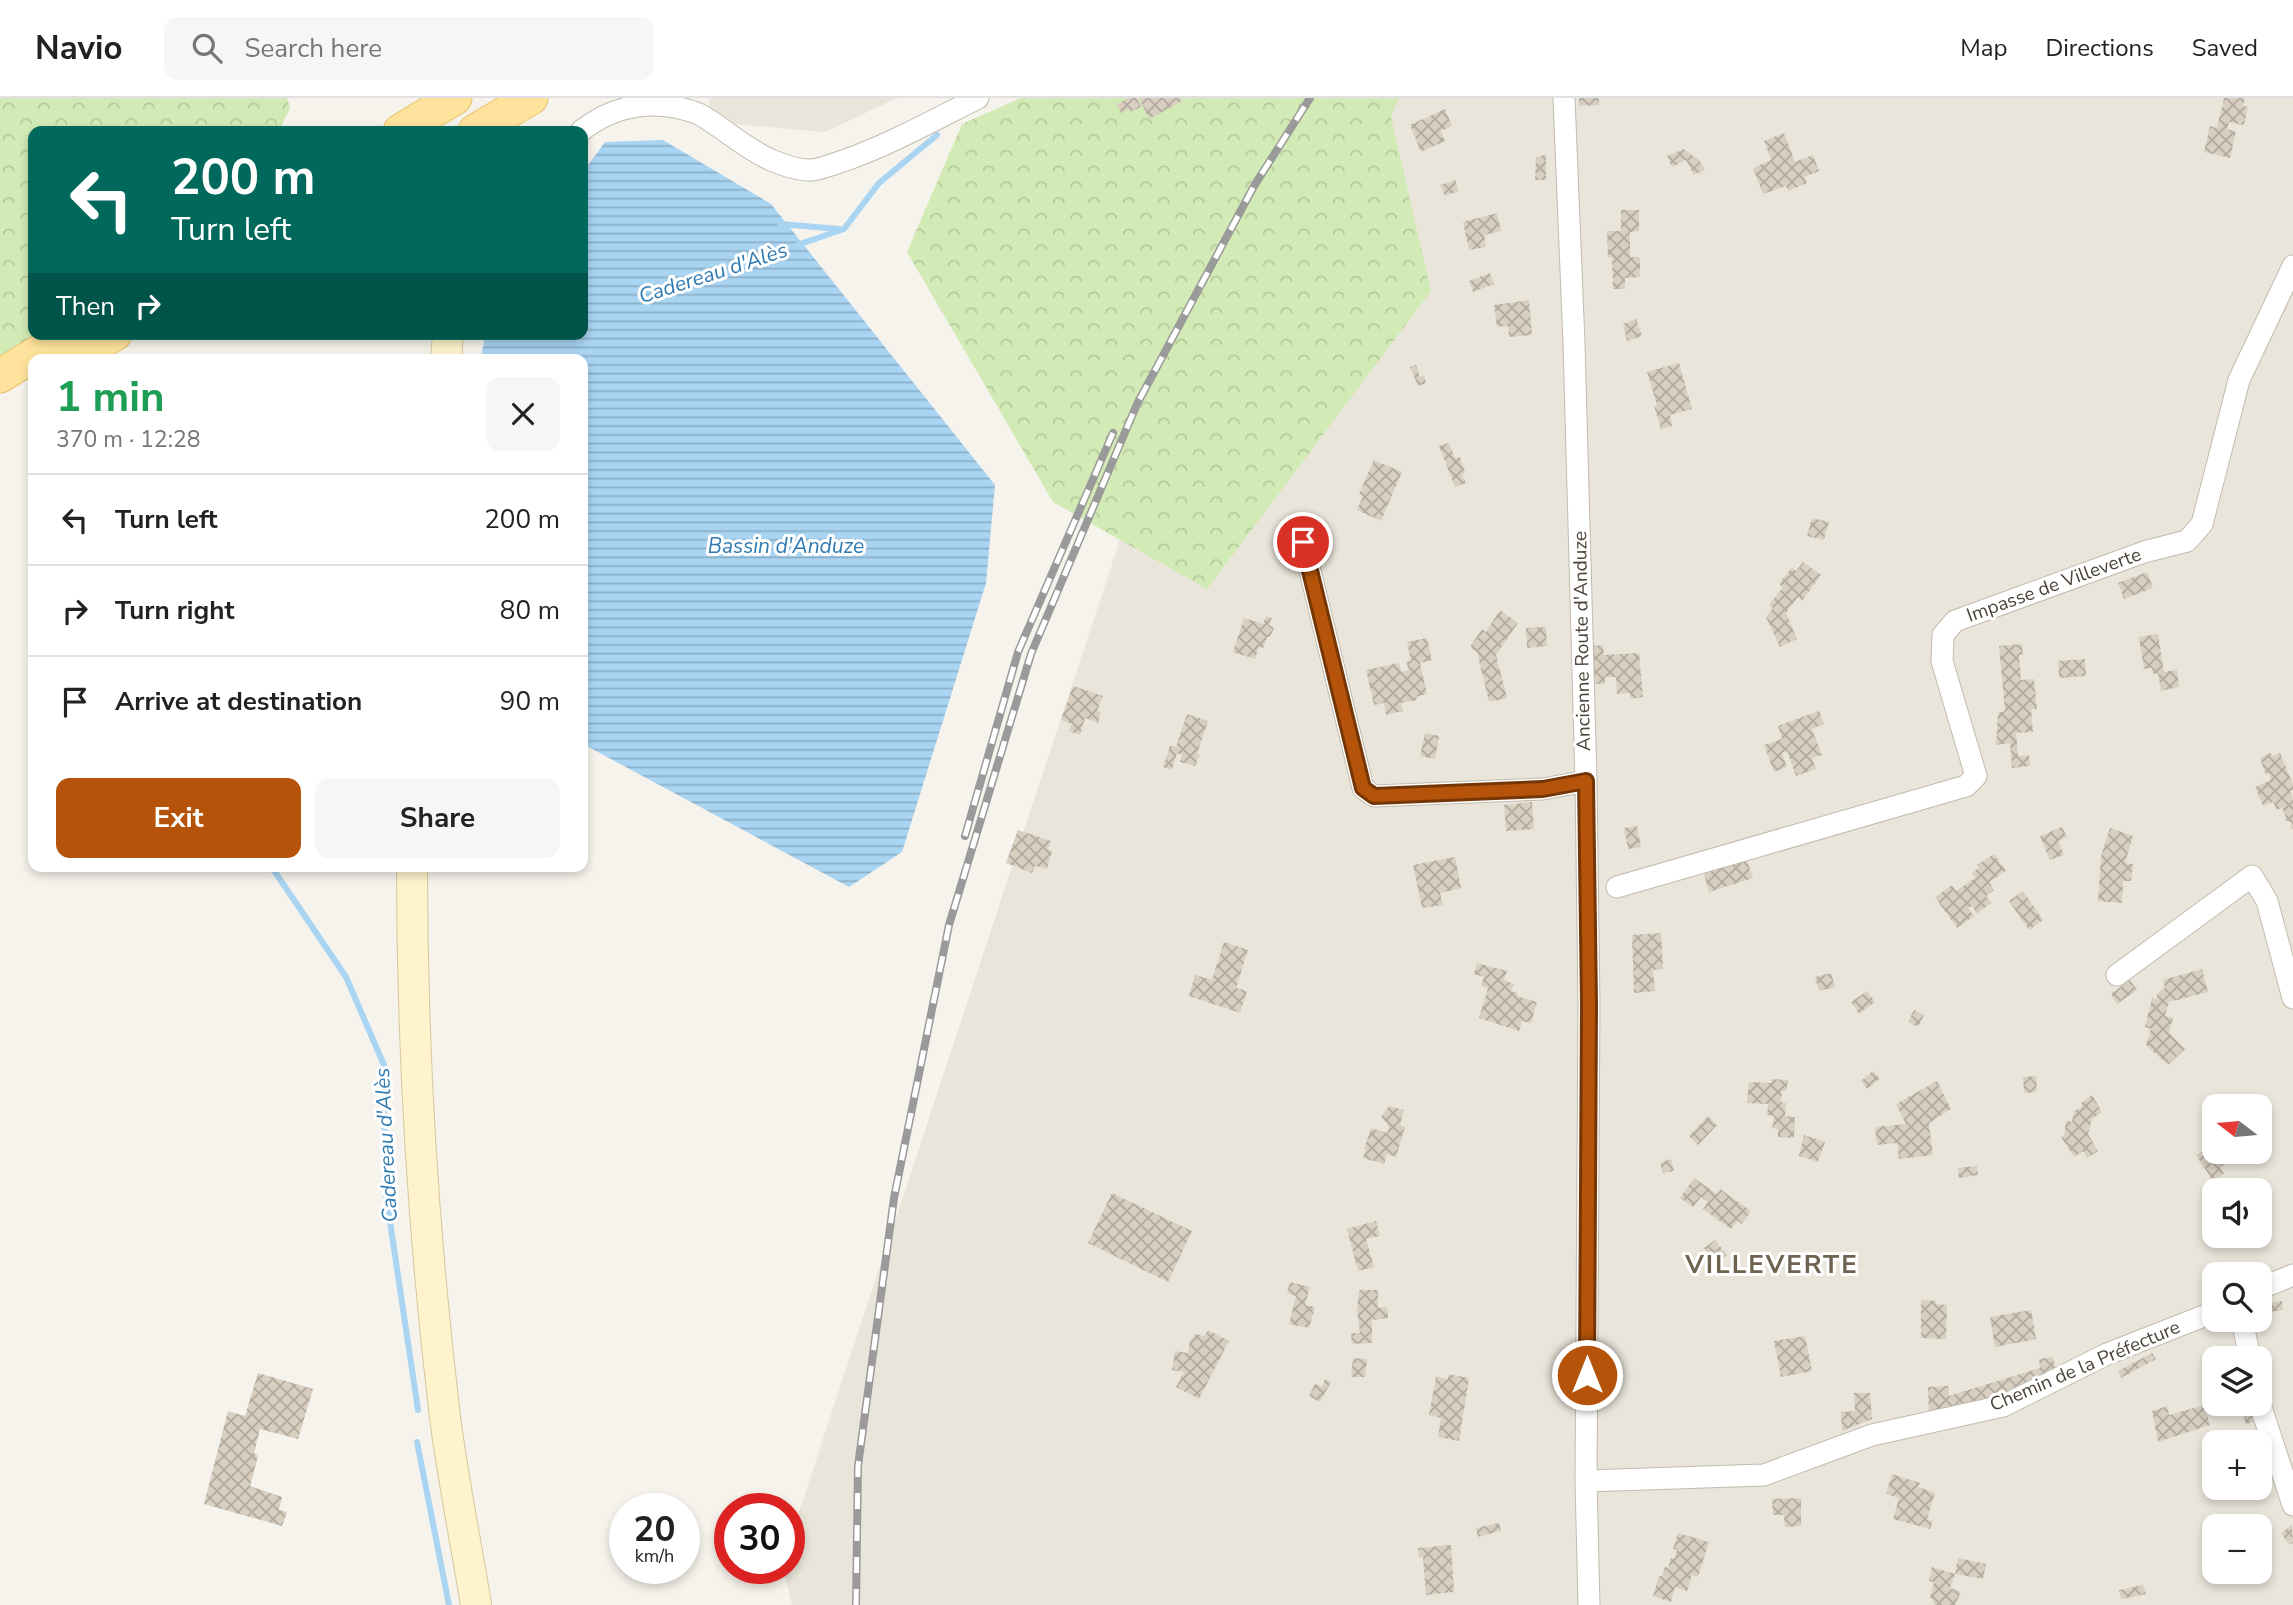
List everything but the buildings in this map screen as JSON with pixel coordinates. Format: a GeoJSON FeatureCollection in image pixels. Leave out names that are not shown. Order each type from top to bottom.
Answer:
{"type":"FeatureCollection","features":[{"type":"Feature","properties":{"kind":"main road"},"geometry":{"type":"LineString","coordinates":[[412,126],[455,98]]}},
{"type":"Feature","properties":{"kind":"main road"},"geometry":{"type":"LineString","coordinates":[[489,126],[531,98]]}},
{"type":"Feature","properties":{"kind":"main road"},"geometry":{"type":"LineString","coordinates":[[36,354],[58,340]]}},
{"type":"Feature","properties":{"kind":"main road"},"geometry":{"type":"LineString","coordinates":[[79,354],[104,340]]}},
{"type":"Feature","properties":{"kind":"main road"},"geometry":{"type":"LineString","coordinates":[[0,376],[28,359]]}},
{"type":"Feature","properties":{"kind":"main road"},"geometry":{"type":"LineString","coordinates":[[0,400],[28,383]]}},
{"type":"Feature","properties":{"kind":"main road"},"geometry":{"type":"LineString","coordinates":[[412,872],[412,949],[421,1168],[445,1417],[476,1605]]}},
{"type":"Feature","properties":{"kind":"street"},"geometry":{"type":"LineString","coordinates":[[588,126],[627,105],[647,101],[667,102],[700,114],[759,155],[779,163],[812,170],[862,154],[978,98]]}},
{"type":"Feature","properties":{"kind":"street","name":"Ancienne Route d'Anduze"},"geometry":{"type":"LineString","coordinates":[[1564,98],[1574,343],[1586,781],[1589,1004],[1586,1481],[1589,1605]]}},
{"type":"Feature","properties":{"kind":"street","name":"Impasse de Villeverte"},"geometry":{"type":"LineString","coordinates":[[1617,887],[1966,786],[1976,776],[1942,661],[1943,635],[1955,621],[2144,552],[2187,541],[2202,524],[2239,380],[2293,266]]}},
{"type":"Feature","properties":{"kind":"street"},"geometry":{"type":"LineString","coordinates":[[1303,542],[1363,788],[1374,796],[1543,789],[1586,781]]}},
{"type":"Feature","properties":{"kind":"street"},"geometry":{"type":"LineString","coordinates":[[2117,975],[2252,876],[2267,901],[2293,998]]}},
{"type":"Feature","properties":{"kind":"street"},"geometry":{"type":"LineString","coordinates":[[2272,1284],[2293,1275]]}},
{"type":"Feature","properties":{"kind":"street","name":"Chemin de la Préfecture"},"geometry":{"type":"LineString","coordinates":[[1586,1481],[1764,1475],[1872,1435],[2003,1406],[2107,1353],[2202,1317]]}},
{"type":"Feature","properties":{"kind":"street"},"geometry":{"type":"LineString","coordinates":[[2264,1416],[2293,1504]]}},
{"type":"Feature","properties":{"kind":"shaded area"},"geometry":{"type":"Polygon","coordinates":[[[709,98],[897,98],[825,132],[711,122],[709,98]]]}},
{"type":"Feature","properties":{"kind":"shaded area"},"geometry":{"type":"Polygon","coordinates":[[[1322,98],[2293,98],[2293,1605],[792,1605],[787,1584],[805,1584],[805,1494],[1182,352],[1322,98]]]}},
{"type":"Feature","properties":{"kind":"green space"},"geometry":{"type":"Polygon","coordinates":[[[0,98],[287,98],[290,108],[281,126],[28,126],[28,340],[42,340],[0,360],[0,98]]]}},
{"type":"Feature","properties":{"kind":"green space"},"geometry":{"type":"Polygon","coordinates":[[[1021,98],[1399,98],[1391,117],[1431,291],[1207,589],[1053,502],[907,252],[962,124],[1021,98]]]}},
{"type":"Feature","properties":{"kind":"water","name":"Bassin d'Anduze"},"geometry":{"type":"Polygon","coordinates":[[[663,140],[771,204],[995,485],[986,583],[902,852],[849,887],[588,747],[588,354],[482,354],[484,340],[588,340],[588,165],[605,142],[663,140]]]}},
{"type":"Feature","properties":{"kind":"waterway","name":"Cadereau d'Alès"},"geometry":{"type":"LineString","coordinates":[[797,245],[844,229],[879,183],[937,135]]}},
{"type":"Feature","properties":{"kind":"waterway","name":"Cadereau d'Alès"},"geometry":{"type":"LineString","coordinates":[[780,224],[839,229]]}},
{"type":"Feature","properties":{"kind":"waterway","name":"Cadereau d'Alès"},"geometry":{"type":"LineString","coordinates":[[275,872],[346,977],[384,1065],[385,1188],[418,1410]]}},
{"type":"Feature","properties":{"kind":"waterway","name":"Cadereau d'Alès"},"geometry":{"type":"LineString","coordinates":[[417,1442],[449,1605]]}},
{"type":"Feature","properties":{"kind":"railway"},"geometry":{"type":"LineString","coordinates":[[856,1605],[858,1466],[894,1198],[949,925],[1031,654],[1137,404],[1254,186],[1310,98]]}},
{"type":"Feature","properties":{"kind":"railway"},"geometry":{"type":"LineString","coordinates":[[965,836],[1018,652],[1113,433]]}},
{"type":"Feature","properties":{"kind":"district","name":"VILLEVERTE"},"geometry":{"type":"Point","coordinates":[1772,1264]}},
{"type":"Feature","properties":{"kind":"route"},"geometry":{"type":"LineString","coordinates":[[1303,542],[1363,788],[1374,796],[1543,789],[1586,781],[1589,1004],[1587,1375]]}}]}
